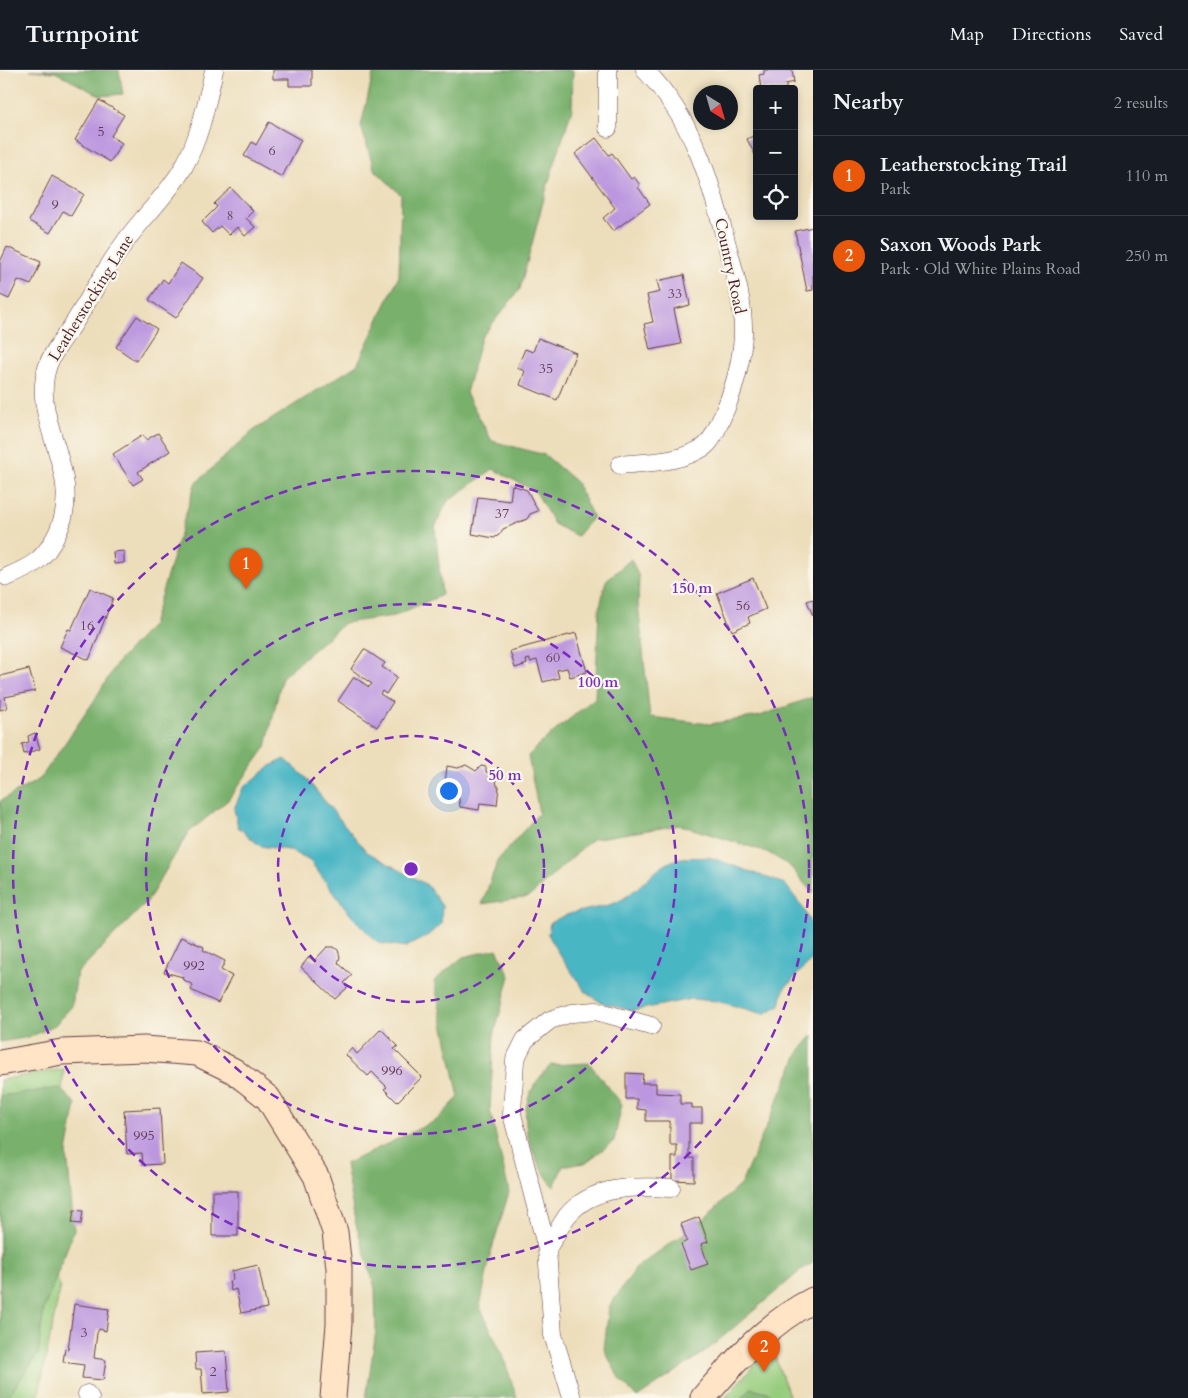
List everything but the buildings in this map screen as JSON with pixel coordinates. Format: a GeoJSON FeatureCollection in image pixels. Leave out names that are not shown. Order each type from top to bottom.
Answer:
{"type":"FeatureCollection","features":[{"type":"Feature","properties":{"kind":"street","name":"Leatherstocking Lane"},"geometry":{"type":"LineString","coordinates":[[7,577],[34,565],[52,543],[63,522],[67,498],[63,469],[50,428],[43,388],[48,364],[124,243],[183,168],[204,116],[214,70]]}},
{"type":"Feature","properties":{"kind":"street"},"geometry":{"type":"LineString","coordinates":[[608,70],[608,128]]}},
{"type":"Feature","properties":{"kind":"street","name":"Country Road"},"geometry":{"type":"LineString","coordinates":[[620,465],[680,459],[705,446],[719,425],[730,397],[741,355],[743,332],[738,285],[710,180],[682,116],[667,94],[645,70]]}},
{"type":"Feature","properties":{"kind":"street"},"geometry":{"type":"LineString","coordinates":[[572,1398],[553,1335],[547,1249],[512,1114],[512,1086],[515,1060],[524,1040],[550,1020],[572,1013],[596,1011],[651,1026]]}},
{"type":"Feature","properties":{"kind":"street"},"geometry":{"type":"LineString","coordinates":[[0,1063],[62,1052],[144,1049],[197,1053],[234,1071],[268,1098],[316,1176],[335,1232],[339,1268],[339,1324],[329,1393]]}},
{"type":"Feature","properties":{"kind":"street"},"geometry":{"type":"LineString","coordinates":[[547,1249],[568,1215],[592,1197],[611,1189],[646,1186],[671,1188]]}},
{"type":"Feature","properties":{"kind":"street"},"geometry":{"type":"LineString","coordinates":[[703,1398],[759,1339],[784,1318],[813,1300]]}},
{"type":"Feature","properties":{"kind":"green space"},"geometry":{"type":"Polygon","coordinates":[[[30,70],[119,70],[123,94],[100,96],[55,72],[30,70]]]}},
{"type":"Feature","properties":{"kind":"green space"},"geometry":{"type":"Polygon","coordinates":[[[374,70],[573,70],[572,109],[547,187],[520,289],[481,338],[466,393],[492,441],[545,455],[576,482],[593,517],[577,536],[554,524],[536,492],[493,469],[447,502],[435,527],[442,595],[394,616],[344,623],[282,677],[266,747],[228,800],[188,833],[147,902],[77,973],[72,1006],[55,1025],[30,1037],[0,1042],[0,801],[40,779],[92,704],[117,663],[152,625],[195,484],[253,431],[357,365],[399,276],[401,195],[374,169],[361,126],[374,70]]]}},
{"type":"Feature","properties":{"kind":"green space"},"geometry":{"type":"Polygon","coordinates":[[[631,559],[639,577],[638,604],[650,717],[710,724],[760,716],[813,697],[813,894],[790,866],[767,852],[680,825],[592,839],[529,897],[482,904],[498,860],[539,813],[528,756],[543,741],[595,698],[599,610],[606,581],[631,559]]]}},
{"type":"Feature","properties":{"kind":"green space"},"geometry":{"type":"Polygon","coordinates":[[[497,949],[510,976],[494,1035],[490,1110],[509,1192],[491,1252],[480,1307],[503,1356],[517,1398],[366,1398],[376,1331],[375,1288],[355,1221],[345,1164],[437,1120],[459,1097],[434,981],[463,957],[497,949]]]}},
{"type":"Feature","properties":{"kind":"green space"},"geometry":{"type":"Polygon","coordinates":[[[813,1035],[813,1263],[805,1267],[705,1352],[637,1398],[619,1378],[604,1349],[609,1307],[636,1268],[704,1219],[741,1184],[800,1050],[813,1035]]]}},
{"type":"Feature","properties":{"kind":"green space"},"geometry":{"type":"Polygon","coordinates":[[[589,1063],[622,1104],[614,1141],[585,1163],[563,1166],[554,1187],[539,1165],[529,1139],[526,1125],[528,1098],[537,1080],[551,1065],[589,1063]]]}},
{"type":"Feature","properties":{"kind":"green space"},"geometry":{"type":"Polygon","coordinates":[[[64,1069],[47,1245],[60,1288],[38,1398],[0,1398],[0,1080],[64,1069]]]}},
{"type":"Feature","properties":{"kind":"green space"},"geometry":{"type":"Polygon","coordinates":[[[59,1088],[76,1104],[67,1153],[74,1230],[44,1309],[38,1354],[7,1398],[0,1398],[0,1096],[59,1088]]]}},
{"type":"Feature","properties":{"kind":"green space"},"geometry":{"type":"Polygon","coordinates":[[[771,1346],[790,1398],[725,1398],[771,1346]]]}},
{"type":"Feature","properties":{"kind":"green space"},"geometry":{"type":"Polygon","coordinates":[[[751,1388],[768,1392],[773,1398],[742,1398],[751,1388]]]}},
{"type":"Feature","properties":{"kind":"water"},"geometry":{"type":"Polygon","coordinates":[[[285,759],[304,776],[367,852],[427,885],[442,906],[441,924],[427,936],[406,947],[378,943],[353,918],[310,861],[289,850],[260,846],[238,827],[234,809],[243,788],[271,766],[285,759]]]}},
{"type":"Feature","properties":{"kind":"water"},"geometry":{"type":"Polygon","coordinates":[[[709,857],[785,884],[803,908],[813,929],[813,958],[784,989],[780,1005],[764,1014],[717,1001],[691,999],[632,1011],[600,1002],[585,991],[557,951],[548,934],[550,923],[580,911],[622,900],[655,872],[672,861],[682,858],[709,857]]]}},
{"type":"Feature","properties":{"kind":"place","name":"Leatherstocking Trail"},"geometry":{"type":"Point","coordinates":[246,589]}},
{"type":"Feature","properties":{"kind":"place","name":"Saxon Woods Park"},"geometry":{"type":"Point","coordinates":[764,1372]}}]}
